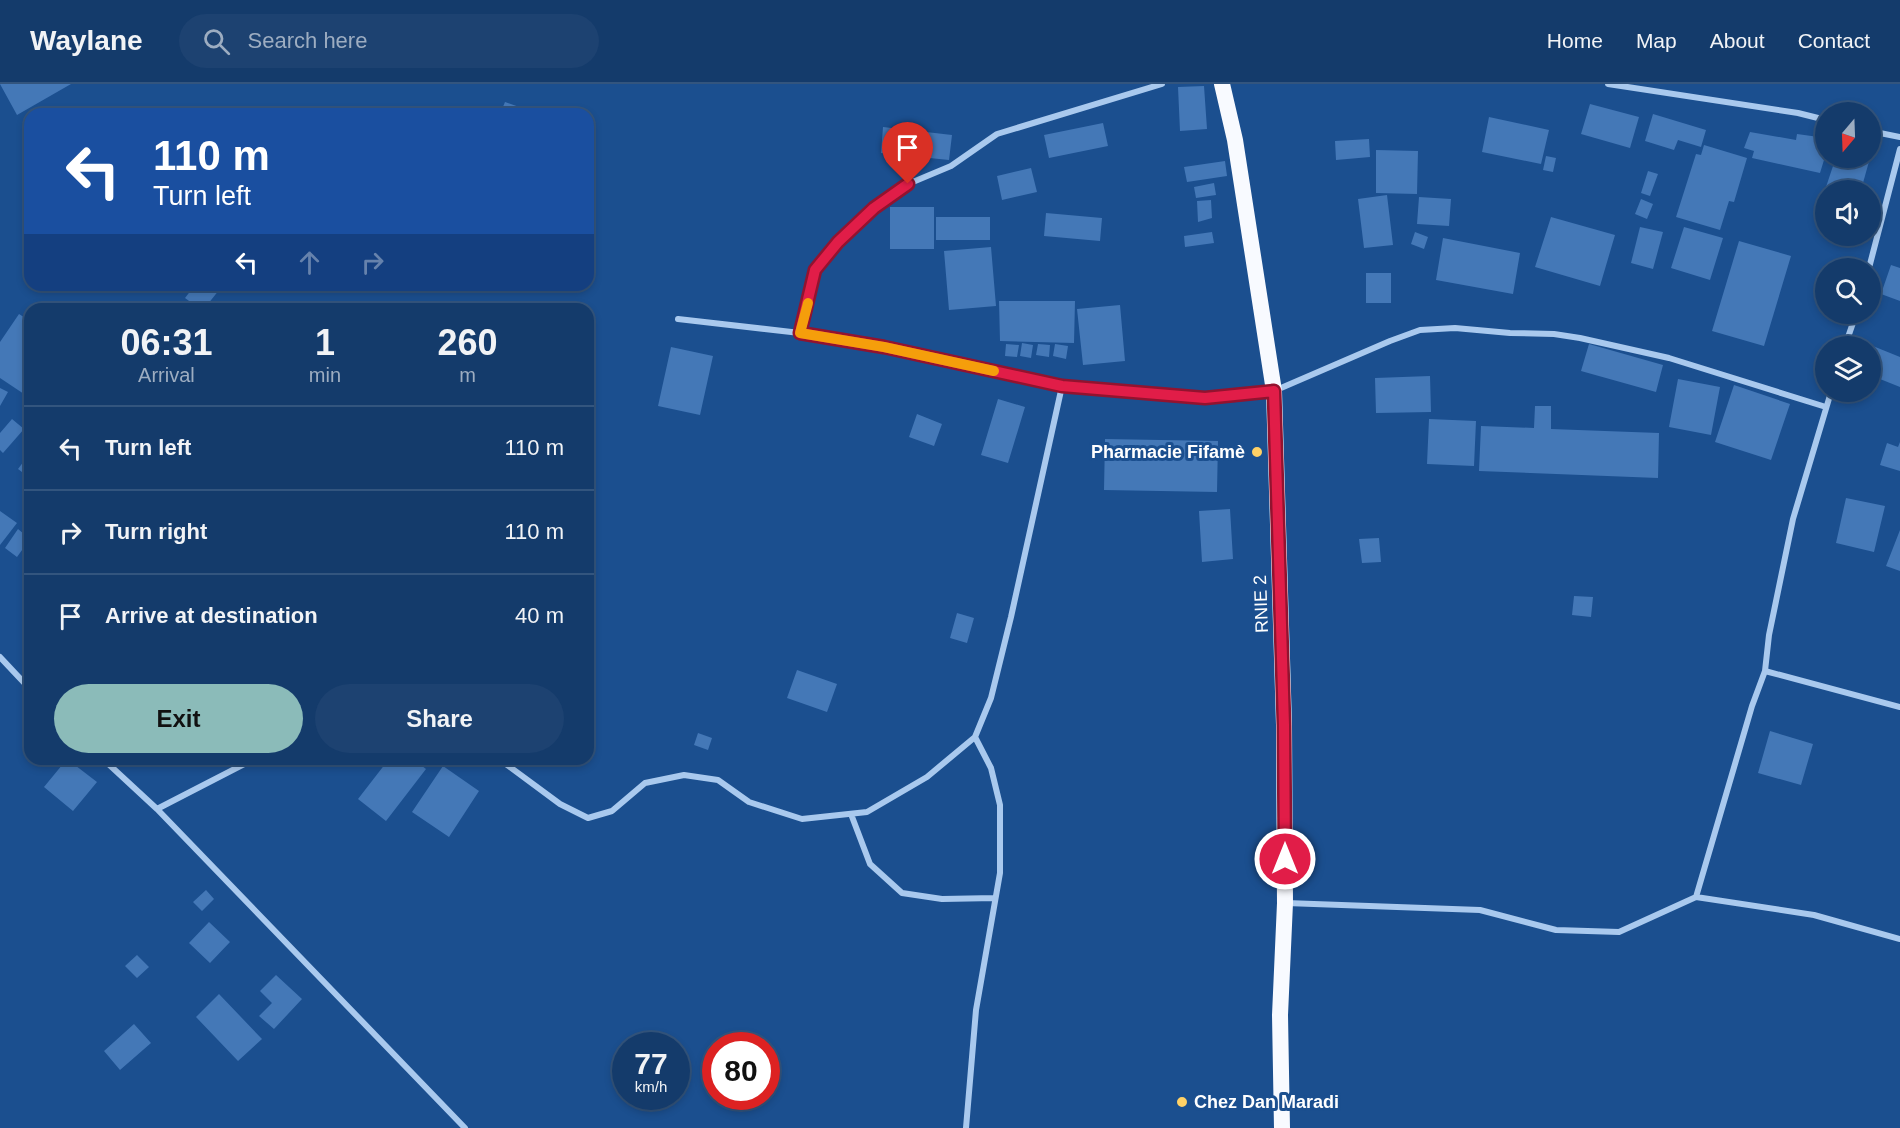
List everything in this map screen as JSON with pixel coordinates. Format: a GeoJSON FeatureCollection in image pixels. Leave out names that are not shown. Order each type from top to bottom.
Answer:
{"type":"FeatureCollection","features":[{"type":"Feature","properties":{"kind":"highway","name":"RNIE 2"},"geometry":{"type":"LineString","coordinates":[[1222,84],[1235,140],[1274,391],[1284,725],[1285,903],[1280,1015],[1282,1128]]}},
{"type":"Feature","properties":{"kind":"street"},"geometry":{"type":"LineString","coordinates":[[800,333],[815,270],[838,242],[874,208],[908,184],[951,166],[997,134],[1162,84]]}},
{"type":"Feature","properties":{"kind":"street"},"geometry":{"type":"LineString","coordinates":[[1608,84],[1815,117]]}},
{"type":"Feature","properties":{"kind":"street"},"geometry":{"type":"LineString","coordinates":[[1881,133],[1900,137]]}},
{"type":"Feature","properties":{"kind":"street"},"geometry":{"type":"LineString","coordinates":[[1872,258],[1900,149]]}},
{"type":"Feature","properties":{"kind":"street"},"geometry":{"type":"LineString","coordinates":[[678,318],[800,333],[884,347],[1062,386],[1205,398],[1274,391],[1420,330],[1455,328],[1580,338],[1669,358],[1826,407]]}},
{"type":"Feature","properties":{"kind":"street"},"geometry":{"type":"LineString","coordinates":[[508,765],[560,804],[588,818],[612,811],[645,783],[684,775],[718,780],[749,802],[802,819],[867,812],[927,777],[975,737],[991,698],[1062,386]]}},
{"type":"Feature","properties":{"kind":"street"},"geometry":{"type":"LineString","coordinates":[[1696,897],[1752,706],[1765,671],[1769,635],[1793,519],[1828,402]]}},
{"type":"Feature","properties":{"kind":"street"},"geometry":{"type":"LineString","coordinates":[[0,657],[24,683]]}},
{"type":"Feature","properties":{"kind":"street"},"geometry":{"type":"LineString","coordinates":[[1765,671],[1900,707]]}},
{"type":"Feature","properties":{"kind":"street"},"geometry":{"type":"LineString","coordinates":[[966,1128],[976,1010],[1000,873],[1000,805],[991,768],[975,737]]}},
{"type":"Feature","properties":{"kind":"street"},"geometry":{"type":"LineString","coordinates":[[109,765],[157,809],[465,1128]]}},
{"type":"Feature","properties":{"kind":"street"},"geometry":{"type":"LineString","coordinates":[[157,809],[242,765]]}},
{"type":"Feature","properties":{"kind":"street"},"geometry":{"type":"LineString","coordinates":[[851,814],[870,864],[902,893],[942,899],[995,898]]}},
{"type":"Feature","properties":{"kind":"street"},"geometry":{"type":"LineString","coordinates":[[1285,903],[1480,910],[1556,930],[1619,932],[1696,897],[1814,915],[1900,939]]}},
{"type":"Feature","properties":{"kind":"building"},"geometry":{"type":"Polygon","coordinates":[[[0,84],[71,84],[29,108],[24,108],[24,111],[17,115],[0,84]]]}},
{"type":"Feature","properties":{"kind":"building"},"geometry":{"type":"Polygon","coordinates":[[[1204,86],[1207,129],[1180,131],[1178,87],[1204,86]]]}},
{"type":"Feature","properties":{"kind":"building"},"geometry":{"type":"Polygon","coordinates":[[[505,102],[522,108],[502,108],[505,102]]]}},
{"type":"Feature","properties":{"kind":"building"},"geometry":{"type":"Polygon","coordinates":[[[1590,104],[1639,117],[1630,148],[1581,134],[1590,104]]]}},
{"type":"Feature","properties":{"kind":"building"},"geometry":{"type":"Polygon","coordinates":[[[1653,114],[1706,130],[1701,147],[1678,140],[1674,150],[1645,141],[1653,114]]]}},
{"type":"Feature","properties":{"kind":"building"},"geometry":{"type":"Polygon","coordinates":[[[1489,117],[1549,130],[1541,164],[1482,152],[1489,117]]]}},
{"type":"Feature","properties":{"kind":"building"},"geometry":{"type":"Polygon","coordinates":[[[1103,123],[1108,146],[1049,158],[1044,135],[1103,123]]]}},
{"type":"Feature","properties":{"kind":"building"},"geometry":{"type":"Polygon","coordinates":[[[883,127],[952,135],[949,160],[881,153],[883,127]]]}},
{"type":"Feature","properties":{"kind":"building"},"geometry":{"type":"Polygon","coordinates":[[[1750,132],[1796,140],[1797,134],[1815,136],[1815,168],[1822,168],[1820,173],[1752,158],[1754,151],[1744,148],[1750,132]]]}},
{"type":"Feature","properties":{"kind":"building"},"geometry":{"type":"Polygon","coordinates":[[[1369,139],[1370,157],[1336,160],[1335,141],[1369,139]]]}},
{"type":"Feature","properties":{"kind":"building"},"geometry":{"type":"Polygon","coordinates":[[[1704,145],[1747,158],[1734,202],[1729,201],[1720,230],[1676,217],[1696,154],[1701,155],[1704,145]]]}},
{"type":"Feature","properties":{"kind":"building"},"geometry":{"type":"Polygon","coordinates":[[[1376,150],[1418,151],[1417,194],[1376,193],[1376,150]]]}},
{"type":"Feature","properties":{"kind":"building"},"geometry":{"type":"Polygon","coordinates":[[[1546,156],[1556,158],[1553,172],[1543,170],[1546,156]]]}},
{"type":"Feature","properties":{"kind":"building"},"geometry":{"type":"Polygon","coordinates":[[[1225,161],[1227,176],[1187,182],[1184,167],[1225,161]]]}},
{"type":"Feature","properties":{"kind":"building"},"geometry":{"type":"Polygon","coordinates":[[[1031,168],[1037,192],[1002,200],[997,176],[1031,168]]]}},
{"type":"Feature","properties":{"kind":"building"},"geometry":{"type":"Polygon","coordinates":[[[1832,168],[1867,168],[1864,180],[1828,180],[1832,168]]]}},
{"type":"Feature","properties":{"kind":"building"},"geometry":{"type":"Polygon","coordinates":[[[1648,171],[1658,174],[1650,196],[1641,193],[1648,171]]]}},
{"type":"Feature","properties":{"kind":"building"},"geometry":{"type":"Polygon","coordinates":[[[1214,183],[1216,195],[1196,198],[1194,187],[1214,183]]]}},
{"type":"Feature","properties":{"kind":"building"},"geometry":{"type":"Polygon","coordinates":[[[1387,195],[1393,245],[1364,248],[1358,199],[1387,195]]]}},
{"type":"Feature","properties":{"kind":"building"},"geometry":{"type":"Polygon","coordinates":[[[1419,197],[1451,199],[1449,226],[1417,224],[1419,197]]]}},
{"type":"Feature","properties":{"kind":"building"},"geometry":{"type":"Polygon","coordinates":[[[1641,199],[1653,204],[1647,219],[1635,214],[1641,199]]]}},
{"type":"Feature","properties":{"kind":"building"},"geometry":{"type":"Polygon","coordinates":[[[1211,200],[1212,218],[1198,222],[1197,201],[1211,200]]]}},
{"type":"Feature","properties":{"kind":"building"},"geometry":{"type":"Polygon","coordinates":[[[890,207],[934,207],[934,249],[890,249],[890,207]]]}},
{"type":"Feature","properties":{"kind":"building"},"geometry":{"type":"Polygon","coordinates":[[[1046,213],[1102,218],[1100,241],[1044,236],[1046,213]]]}},
{"type":"Feature","properties":{"kind":"building"},"geometry":{"type":"Polygon","coordinates":[[[936,217],[990,217],[990,240],[936,240],[936,217]]]}},
{"type":"Feature","properties":{"kind":"building"},"geometry":{"type":"Polygon","coordinates":[[[1551,217],[1615,235],[1600,286],[1535,267],[1551,217]]]}},
{"type":"Feature","properties":{"kind":"building"},"geometry":{"type":"Polygon","coordinates":[[[1640,227],[1663,232],[1653,269],[1631,263],[1640,227]]]}},
{"type":"Feature","properties":{"kind":"building"},"geometry":{"type":"Polygon","coordinates":[[[1684,227],[1723,238],[1710,280],[1671,268],[1684,227]]]}},
{"type":"Feature","properties":{"kind":"building"},"geometry":{"type":"Polygon","coordinates":[[[1212,232],[1214,243],[1185,247],[1184,236],[1212,232]]]}},
{"type":"Feature","properties":{"kind":"building"},"geometry":{"type":"Polygon","coordinates":[[[1415,232],[1428,237],[1424,249],[1411,244],[1415,232]]]}},
{"type":"Feature","properties":{"kind":"building"},"geometry":{"type":"Polygon","coordinates":[[[1443,238],[1520,253],[1513,294],[1436,280],[1443,238]]]}},
{"type":"Feature","properties":{"kind":"building"},"geometry":{"type":"Polygon","coordinates":[[[1739,241],[1791,256],[1764,346],[1712,331],[1739,241]]]}},
{"type":"Feature","properties":{"kind":"building"},"geometry":{"type":"Polygon","coordinates":[[[991,247],[996,306],[949,310],[944,251],[991,247]]]}},
{"type":"Feature","properties":{"kind":"building"},"geometry":{"type":"Polygon","coordinates":[[[1891,265],[1900,268],[1900,301],[1881,294],[1891,265]]]}},
{"type":"Feature","properties":{"kind":"building"},"geometry":{"type":"Polygon","coordinates":[[[1366,273],[1391,273],[1391,303],[1366,303],[1366,273]]]}},
{"type":"Feature","properties":{"kind":"building"},"geometry":{"type":"Polygon","coordinates":[[[190,291],[218,291],[209,303],[192,303],[185,298],[190,291]]]}},
{"type":"Feature","properties":{"kind":"building"},"geometry":{"type":"Polygon","coordinates":[[[999,301],[1075,301],[1074,343],[1000,341],[999,301]]]}},
{"type":"Feature","properties":{"kind":"building"},"geometry":{"type":"Polygon","coordinates":[[[1120,305],[1125,361],[1083,365],[1077,309],[1120,305]]]}},
{"type":"Feature","properties":{"kind":"building"},"geometry":{"type":"Polygon","coordinates":[[[19,314],[24,317],[24,394],[0,378],[0,342],[19,314]]]}},
{"type":"Feature","properties":{"kind":"building"},"geometry":{"type":"Polygon","coordinates":[[[1022,343],[1033,345],[1031,358],[1020,356],[1022,343]]]}},
{"type":"Feature","properties":{"kind":"building"},"geometry":{"type":"Polygon","coordinates":[[[1006,344],[1019,345],[1017,357],[1005,356],[1006,344]]]}},
{"type":"Feature","properties":{"kind":"building"},"geometry":{"type":"Polygon","coordinates":[[[1038,344],[1050,345],[1049,357],[1036,355],[1038,344]]]}},
{"type":"Feature","properties":{"kind":"building"},"geometry":{"type":"Polygon","coordinates":[[[1055,344],[1068,346],[1066,359],[1053,356],[1055,344]]]}},
{"type":"Feature","properties":{"kind":"building"},"geometry":{"type":"Polygon","coordinates":[[[1589,344],[1663,365],[1656,392],[1581,371],[1589,344]]]}},
{"type":"Feature","properties":{"kind":"building"},"geometry":{"type":"Polygon","coordinates":[[[671,347],[713,356],[700,415],[658,406],[671,347]]]}},
{"type":"Feature","properties":{"kind":"building"},"geometry":{"type":"Polygon","coordinates":[[[1881,349],[1900,357],[1900,387],[1881,379],[1881,349]]]}},
{"type":"Feature","properties":{"kind":"building"},"geometry":{"type":"Polygon","coordinates":[[[1430,376],[1431,412],[1376,413],[1375,378],[1430,376]]]}},
{"type":"Feature","properties":{"kind":"building"},"geometry":{"type":"Polygon","coordinates":[[[1678,379],[1720,387],[1711,435],[1669,427],[1678,379]]]}},
{"type":"Feature","properties":{"kind":"building"},"geometry":{"type":"Polygon","coordinates":[[[1734,385],[1790,404],[1771,460],[1715,442],[1734,385]]]}},
{"type":"Feature","properties":{"kind":"building"},"geometry":{"type":"Polygon","coordinates":[[[0,388],[8,392],[0,406],[0,388]]]}},
{"type":"Feature","properties":{"kind":"building"},"geometry":{"type":"Polygon","coordinates":[[[998,399],[1025,407],[1008,463],[981,455],[998,399]]]}},
{"type":"Feature","properties":{"kind":"building"},"geometry":{"type":"Polygon","coordinates":[[[1535,406],[1551,406],[1551,429],[1659,433],[1658,478],[1479,471],[1481,426],[1534,428],[1535,406]]]}},
{"type":"Feature","properties":{"kind":"building"},"geometry":{"type":"Polygon","coordinates":[[[917,414],[942,424],[934,446],[909,437],[917,414]]]}},
{"type":"Feature","properties":{"kind":"building"},"geometry":{"type":"Polygon","coordinates":[[[12,419],[24,429],[3,453],[0,450],[0,433],[12,419]]]}},
{"type":"Feature","properties":{"kind":"building"},"geometry":{"type":"Polygon","coordinates":[[[1429,419],[1476,421],[1474,466],[1427,464],[1429,419]]]}},
{"type":"Feature","properties":{"kind":"building"},"geometry":{"type":"Polygon","coordinates":[[[1105,439],[1218,441],[1217,492],[1104,490],[1105,439]]]}},
{"type":"Feature","properties":{"kind":"building"},"geometry":{"type":"Polygon","coordinates":[[[1900,442],[1900,471],[1880,465],[1887,443],[1898,447],[1900,442]]]}},
{"type":"Feature","properties":{"kind":"building"},"geometry":{"type":"Polygon","coordinates":[[[24,461],[24,474],[18,469],[24,461]]]}},
{"type":"Feature","properties":{"kind":"building"},"geometry":{"type":"Polygon","coordinates":[[[1846,498],[1885,506],[1874,552],[1836,543],[1846,498]]]}},
{"type":"Feature","properties":{"kind":"building"},"geometry":{"type":"Polygon","coordinates":[[[1230,509],[1233,559],[1202,562],[1199,511],[1230,509]]]}},
{"type":"Feature","properties":{"kind":"building"},"geometry":{"type":"Polygon","coordinates":[[[0,511],[17,523],[0,545],[0,511]]]}},
{"type":"Feature","properties":{"kind":"building"},"geometry":{"type":"Polygon","coordinates":[[[18,529],[24,534],[24,547],[17,557],[5,548],[18,529]]]}},
{"type":"Feature","properties":{"kind":"building"},"geometry":{"type":"Polygon","coordinates":[[[1900,530],[1900,571],[1886,566],[1900,530]]]}},
{"type":"Feature","properties":{"kind":"building"},"geometry":{"type":"Polygon","coordinates":[[[1379,538],[1381,562],[1362,563],[1359,539],[1379,538]]]}},
{"type":"Feature","properties":{"kind":"building"},"geometry":{"type":"Polygon","coordinates":[[[1574,596],[1593,597],[1591,617],[1572,615],[1574,596]]]}},
{"type":"Feature","properties":{"kind":"building"},"geometry":{"type":"Polygon","coordinates":[[[957,613],[974,618],[967,643],[950,638],[957,613]]]}},
{"type":"Feature","properties":{"kind":"building"},"geometry":{"type":"Polygon","coordinates":[[[797,670],[837,684],[827,712],[787,698],[797,670]]]}},
{"type":"Feature","properties":{"kind":"building"},"geometry":{"type":"Polygon","coordinates":[[[1770,731],[1813,744],[1801,785],[1758,773],[1770,731]]]}},
{"type":"Feature","properties":{"kind":"building"},"geometry":{"type":"Polygon","coordinates":[[[698,733],[712,738],[708,750],[694,745],[698,733]]]}},
{"type":"Feature","properties":{"kind":"building"},"geometry":{"type":"Polygon","coordinates":[[[62,765],[75,765],[97,782],[73,811],[44,787],[62,765]]]}},
{"type":"Feature","properties":{"kind":"building"},"geometry":{"type":"Polygon","coordinates":[[[384,765],[421,765],[426,769],[386,821],[358,799],[384,765]]]}},
{"type":"Feature","properties":{"kind":"building"},"geometry":{"type":"Polygon","coordinates":[[[443,766],[479,791],[449,837],[412,812],[443,766]]]}},
{"type":"Feature","properties":{"kind":"building"},"geometry":{"type":"Polygon","coordinates":[[[206,890],[214,899],[202,911],[193,902],[206,890]]]}},
{"type":"Feature","properties":{"kind":"building"},"geometry":{"type":"Polygon","coordinates":[[[209,922],[230,942],[210,963],[189,943],[209,922]]]}},
{"type":"Feature","properties":{"kind":"building"},"geometry":{"type":"Polygon","coordinates":[[[137,955],[149,967],[137,978],[125,966],[137,955]]]}},
{"type":"Feature","properties":{"kind":"building"},"geometry":{"type":"Polygon","coordinates":[[[276,975],[302,999],[274,1029],[259,1016],[272,1003],[260,991],[276,975]]]}},
{"type":"Feature","properties":{"kind":"building"},"geometry":{"type":"Polygon","coordinates":[[[219,994],[262,1039],[238,1061],[196,1017],[219,994]]]}},
{"type":"Feature","properties":{"kind":"building"},"geometry":{"type":"Polygon","coordinates":[[[134,1024],[151,1043],[120,1070],[104,1051],[134,1024]]]}},
{"type":"Feature","properties":{"kind":"slow traffic"},"geometry":{"type":"LineString","coordinates":[[808,303],[800,333],[884,347],[994,371]]}},
{"type":"Feature","properties":{"kind":"place","name":"Pharmacie Fifamè"},"geometry":{"type":"Point","coordinates":[1257,452]}},
{"type":"Feature","properties":{"kind":"place","name":"Chez Dan Maradi"},"geometry":{"type":"Point","coordinates":[1182,1102]}},
{"type":"Feature","properties":{"kind":"route"},"geometry":{"type":"LineString","coordinates":[[908,184],[874,208],[838,242],[815,270],[800,333],[884,347],[1062,386],[1205,398],[1274,391],[1284,725],[1285,859]]}}]}
